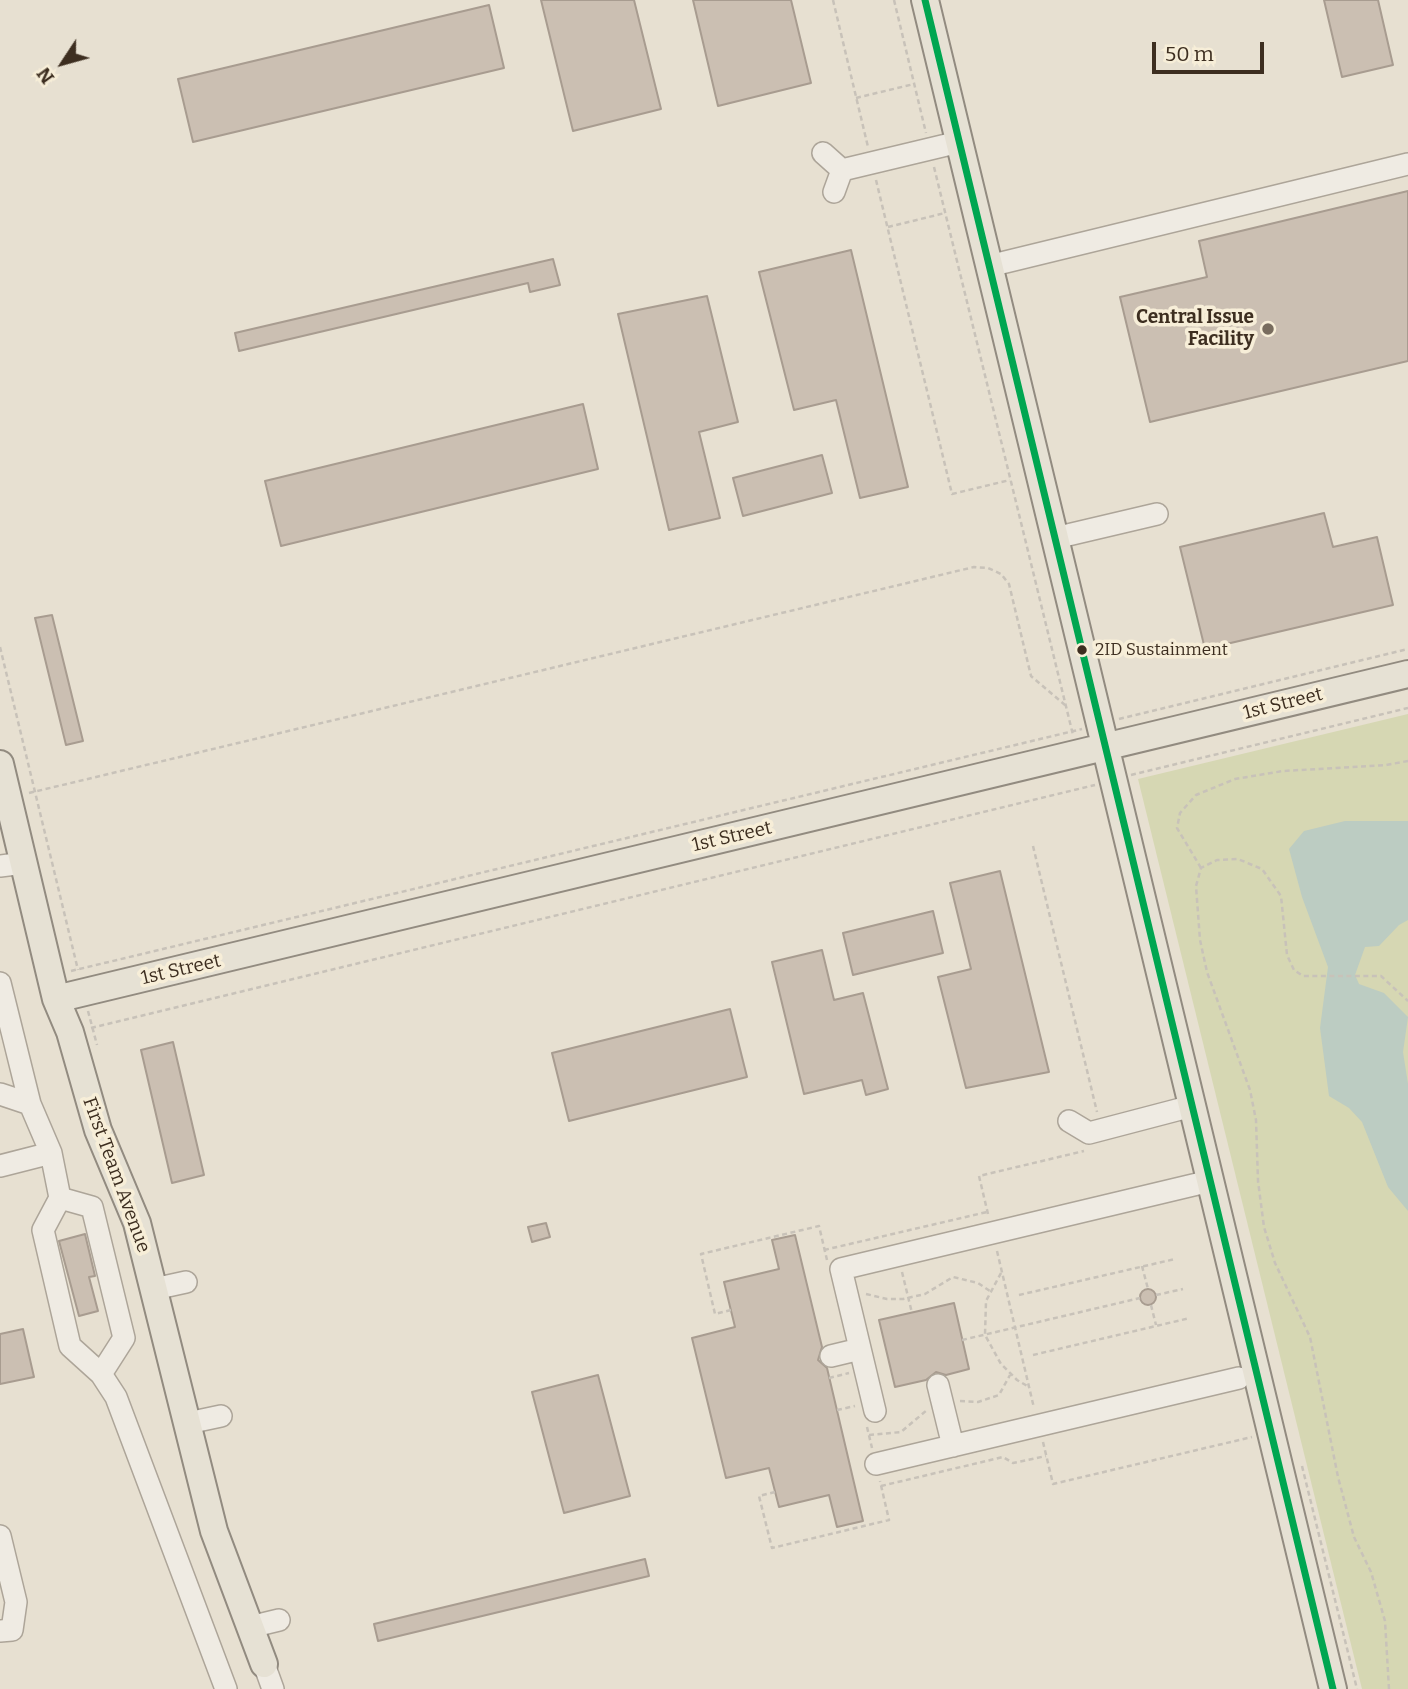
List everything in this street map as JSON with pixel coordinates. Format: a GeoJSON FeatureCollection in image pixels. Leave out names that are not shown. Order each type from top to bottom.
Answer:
{"type":"FeatureCollection","features":[{"type":"Feature","properties":{"kind":"main road"},"geometry":{"type":"LineString","coordinates":[[925,0],[1333,1689]]}},
{"type":"Feature","properties":{"kind":"main road","name":"1st Street"},"geometry":{"type":"LineString","coordinates":[[54,988],[1102,736],[1408,674]]}},
{"type":"Feature","properties":{"kind":"main road","name":"First Team Avenue"},"geometry":{"type":"LineString","coordinates":[[0,764],[12,864],[54,988],[81,1030],[97,1130],[138,1223],[214,1531],[264,1664]]}},
{"type":"Feature","properties":{"kind":"lane"},"geometry":{"type":"LineString","coordinates":[[842,170],[959,142]]}},
{"type":"Feature","properties":{"kind":"lane"},"geometry":{"type":"LineString","coordinates":[[823,153],[842,170]]}},
{"type":"Feature","properties":{"kind":"lane"},"geometry":{"type":"LineString","coordinates":[[989,266],[1408,164]]}},
{"type":"Feature","properties":{"kind":"lane"},"geometry":{"type":"LineString","coordinates":[[834,192],[842,170]]}},
{"type":"Feature","properties":{"kind":"lane"},"geometry":{"type":"LineString","coordinates":[[1055,538],[1157,514]]}},
{"type":"Feature","properties":{"kind":"lane"},"geometry":{"type":"LineString","coordinates":[[0,983],[30,1104],[51,1153],[60,1198],[43,1230],[70,1346],[101,1374],[116,1397],[226,1689]]}},
{"type":"Feature","properties":{"kind":"lane"},"geometry":{"type":"LineString","coordinates":[[0,1094],[30,1104]]}},
{"type":"Feature","properties":{"kind":"lane"},"geometry":{"type":"LineString","coordinates":[[1069,1121],[1089,1133],[1192,1106]]}},
{"type":"Feature","properties":{"kind":"lane"},"geometry":{"type":"LineString","coordinates":[[0,1166],[51,1153]]}},
{"type":"Feature","properties":{"kind":"lane"},"geometry":{"type":"LineString","coordinates":[[873,1404],[841,1269],[1210,1181]]}},
{"type":"Feature","properties":{"kind":"lane"},"geometry":{"type":"LineString","coordinates":[[60,1198],[92,1206],[124,1338],[101,1374]]}},
{"type":"Feature","properties":{"kind":"lane"},"geometry":{"type":"LineString","coordinates":[[154,1289],[186,1282]]}},
{"type":"Feature","properties":{"kind":"lane"},"geometry":{"type":"LineString","coordinates":[[831,1356],[860,1349]]}},
{"type":"Feature","properties":{"kind":"lane"},"geometry":{"type":"LineString","coordinates":[[876,1464],[1240,1378]]}},
{"type":"Feature","properties":{"kind":"lane"},"geometry":{"type":"LineString","coordinates":[[938,1385],[953,1446]]}},
{"type":"Feature","properties":{"kind":"lane"},"geometry":{"type":"LineString","coordinates":[[188,1423],[221,1416]]}},
{"type":"Feature","properties":{"kind":"lane"},"geometry":{"type":"LineString","coordinates":[[0,1631],[12,1630],[16,1602],[2,1549]]}},
{"type":"Feature","properties":{"kind":"lane"},"geometry":{"type":"LineString","coordinates":[[250,1627],[279,1620]]}},
{"type":"Feature","properties":{"kind":"lane"},"geometry":{"type":"LineString","coordinates":[[264,1664],[273,1689]]}},
{"type":"Feature","properties":{"kind":"path"},"geometry":{"type":"LineString","coordinates":[[832,0],[952,494],[1010,480]]}},
{"type":"Feature","properties":{"kind":"path"},"geometry":{"type":"LineString","coordinates":[[894,0],[1071,731]]}},
{"type":"Feature","properties":{"kind":"path"},"geometry":{"type":"LineString","coordinates":[[846,83],[852,82]]}},
{"type":"Feature","properties":{"kind":"path"},"geometry":{"type":"LineString","coordinates":[[856,97],[914,84]]}},
{"type":"Feature","properties":{"kind":"path"},"geometry":{"type":"LineString","coordinates":[[888,226],[945,213]]}},
{"type":"Feature","properties":{"kind":"path"},"geometry":{"type":"LineString","coordinates":[[884,238],[890,237]]}},
{"type":"Feature","properties":{"kind":"path"},"geometry":{"type":"LineString","coordinates":[[942,480],[948,478]]}},
{"type":"Feature","properties":{"kind":"path"},"geometry":{"type":"LineString","coordinates":[[35,791],[974,567],[988,568],[1001,574],[1009,584],[1031,676],[1065,705]]}},
{"type":"Feature","properties":{"kind":"path"},"geometry":{"type":"LineString","coordinates":[[0,647],[81,981],[81,1030],[98,1052]]}},
{"type":"Feature","properties":{"kind":"path"},"geometry":{"type":"LineString","coordinates":[[54,988],[1071,731],[1102,736],[1408,649]]}},
{"type":"Feature","properties":{"kind":"path"},"geometry":{"type":"LineString","coordinates":[[81,1030],[1408,708]]}},
{"type":"Feature","properties":{"kind":"path"},"geometry":{"type":"LineString","coordinates":[[1201,869],[1177,828],[1180,813],[1196,795],[1235,779],[1283,771],[1386,765],[1408,761]]}},
{"type":"Feature","properties":{"kind":"path"},"geometry":{"type":"LineString","coordinates":[[1033,846],[1085,1074],[1105,1146],[979,1176],[1053,1485],[1254,1437]]}},
{"type":"Feature","properties":{"kind":"path"},"geometry":{"type":"LineString","coordinates":[[1389,1689],[1385,1621],[1371,1572],[1351,1525],[1310,1337],[1275,1264],[1264,1227],[1258,1181],[1256,1120],[1250,1090],[1214,993],[1200,940],[1196,886],[1201,869],[1217,860],[1238,859],[1262,869],[1280,896],[1287,955],[1294,970],[1303,976],[1364,973],[1381,975],[1408,1001]]}},
{"type":"Feature","properties":{"kind":"path"},"geometry":{"type":"LineString","coordinates":[[1034,872],[1039,871]]}},
{"type":"Feature","properties":{"kind":"path"},"geometry":{"type":"LineString","coordinates":[[824,1250],[987,1212]]}},
{"type":"Feature","properties":{"kind":"path"},"geometry":{"type":"LineString","coordinates":[[731,1310],[715,1314],[701,1254],[818,1226],[827,1263]]}},
{"type":"Feature","properties":{"kind":"path"},"geometry":{"type":"LineString","coordinates":[[898,1255],[912,1312]]}},
{"type":"Feature","properties":{"kind":"path"},"geometry":{"type":"LineString","coordinates":[[1018,1296],[1175,1259]]}},
{"type":"Feature","properties":{"kind":"path"},"geometry":{"type":"LineString","coordinates":[[1142,1266],[1148,1289]]}},
{"type":"Feature","properties":{"kind":"path"},"geometry":{"type":"LineString","coordinates":[[1002,1272],[990,1291],[983,1313],[985,1335],[1001,1364],[1017,1380],[1029,1387]]}},
{"type":"Feature","properties":{"kind":"path"},"geometry":{"type":"LineString","coordinates":[[846,1287],[887,1299],[908,1298],[931,1291],[953,1277],[978,1283],[990,1291]]}},
{"type":"Feature","properties":{"kind":"path"},"geometry":{"type":"LineString","coordinates":[[1156,1295],[1183,1289]]}},
{"type":"Feature","properties":{"kind":"path"},"geometry":{"type":"LineString","coordinates":[[962,1340],[1140,1298]]}},
{"type":"Feature","properties":{"kind":"path"},"geometry":{"type":"LineString","coordinates":[[1151,1305],[1156,1326]]}},
{"type":"Feature","properties":{"kind":"path"},"geometry":{"type":"LineString","coordinates":[[1033,1355],[1190,1318]]}},
{"type":"Feature","properties":{"kind":"path"},"geometry":{"type":"LineString","coordinates":[[775,1492],[759,1496],[772,1548],[889,1520],[876,1464],[873,1404],[837,1410]]}},
{"type":"Feature","properties":{"kind":"path"},"geometry":{"type":"LineString","coordinates":[[881,1486],[1003,1457],[1013,1463],[1046,1456]]}},
{"type":"Feature","properties":{"kind":"green space"},"geometry":{"type":"Polygon","coordinates":[[[1408,714],[1408,1689],[1362,1689],[1138,779],[1408,714]]]}},
{"type":"Feature","properties":{"kind":"shaded area"},"geometry":{"type":"Polygon","coordinates":[[[1345,821],[1408,821],[1408,920],[1399,925],[1379,946],[1365,947],[1355,975],[1359,984],[1384,993],[1408,1017],[1403,1052],[1408,1084],[1408,1211],[1388,1187],[1362,1122],[1349,1108],[1329,1096],[1320,1028],[1328,967],[1302,897],[1289,849],[1304,831],[1345,821]]]}},
{"type":"Feature","properties":{"kind":"building"},"geometry":{"type":"Polygon","coordinates":[[[541,0],[634,0],[661,109],[573,131],[541,0]]]}},
{"type":"Feature","properties":{"kind":"building"},"geometry":{"type":"Polygon","coordinates":[[[693,0],[791,0],[811,83],[718,106],[693,0]]]}},
{"type":"Feature","properties":{"kind":"building"},"geometry":{"type":"Polygon","coordinates":[[[1324,0],[1378,0],[1393,65],[1342,77],[1324,0]]]}},
{"type":"Feature","properties":{"kind":"building"},"geometry":{"type":"Polygon","coordinates":[[[489,5],[504,68],[193,142],[178,79],[489,5]]]}},
{"type":"Feature","properties":{"kind":"building","name":"Central Issue Facility"},"geometry":{"type":"Polygon","coordinates":[[[1408,191],[1408,361],[1150,422],[1120,297],[1207,277],[1199,241],[1408,191]]]}},
{"type":"Feature","properties":{"kind":"building"},"geometry":{"type":"Polygon","coordinates":[[[851,250],[908,487],[860,498],[836,400],[794,410],[759,272],[851,250]]]}},
{"type":"Feature","properties":{"kind":"building"},"geometry":{"type":"Polygon","coordinates":[[[553,259],[560,285],[530,292],[528,283],[239,351],[235,333],[553,259]]]}},
{"type":"Feature","properties":{"kind":"building"},"geometry":{"type":"Polygon","coordinates":[[[707,296],[738,422],[699,432],[720,518],[669,530],[618,314],[707,296]]]}},
{"type":"Feature","properties":{"kind":"building"},"geometry":{"type":"Polygon","coordinates":[[[583,404],[598,469],[281,546],[265,481],[583,404]]]}},
{"type":"Feature","properties":{"kind":"building"},"geometry":{"type":"Polygon","coordinates":[[[822,455],[832,493],[743,516],[733,478],[822,455]]]}},
{"type":"Feature","properties":{"kind":"building"},"geometry":{"type":"Polygon","coordinates":[[[1324,513],[1333,547],[1377,537],[1393,605],[1205,649],[1180,547],[1324,513]]]}},
{"type":"Feature","properties":{"kind":"building"},"geometry":{"type":"Polygon","coordinates":[[[52,615],[83,741],[66,745],[35,618],[52,615]]]}},
{"type":"Feature","properties":{"kind":"building"},"geometry":{"type":"Polygon","coordinates":[[[1000,871],[1049,1072],[966,1088],[938,977],[971,969],[950,883],[1000,871]]]}},
{"type":"Feature","properties":{"kind":"building"},"geometry":{"type":"Polygon","coordinates":[[[933,911],[943,953],[853,975],[843,933],[933,911]]]}},
{"type":"Feature","properties":{"kind":"building"},"geometry":{"type":"Polygon","coordinates":[[[822,950],[834,1000],[863,993],[888,1089],[866,1095],[862,1080],[804,1094],[772,962],[822,950]]]}},
{"type":"Feature","properties":{"kind":"building"},"geometry":{"type":"Polygon","coordinates":[[[730,1009],[747,1077],[569,1121],[552,1053],[730,1009]]]}},
{"type":"Feature","properties":{"kind":"building"},"geometry":{"type":"Polygon","coordinates":[[[173,1042],[204,1175],[172,1183],[141,1050],[173,1042]]]}},
{"type":"Feature","properties":{"kind":"building"},"geometry":{"type":"Polygon","coordinates":[[[546,1223],[550,1237],[532,1242],[528,1227],[546,1223]]]}},
{"type":"Feature","properties":{"kind":"building"},"geometry":{"type":"Polygon","coordinates":[[[85,1234],[95,1276],[89,1277],[98,1311],[79,1316],[59,1241],[85,1234]]]}},
{"type":"Feature","properties":{"kind":"building"},"geometry":{"type":"Polygon","coordinates":[[[795,1235],[822,1347],[818,1360],[827,1368],[863,1521],[837,1527],[829,1495],[779,1507],[769,1468],[726,1478],[692,1338],[735,1327],[724,1282],[779,1269],[772,1240],[795,1235]]]}},
{"type":"Feature","properties":{"kind":"building"},"geometry":{"type":"Polygon","coordinates":[[[1145,1289],[1151,1289],[1156,1297],[1154,1303],[1145,1305],[1140,1300],[1140,1294],[1145,1289]]]}},
{"type":"Feature","properties":{"kind":"building"},"geometry":{"type":"Polygon","coordinates":[[[954,1303],[969,1369],[946,1375],[936,1372],[926,1380],[895,1387],[879,1320],[954,1303]]]}},
{"type":"Feature","properties":{"kind":"building"},"geometry":{"type":"Polygon","coordinates":[[[23,1329],[34,1377],[0,1384],[0,1334],[23,1329]]]}},
{"type":"Feature","properties":{"kind":"building"},"geometry":{"type":"Polygon","coordinates":[[[598,1375],[630,1496],[564,1513],[532,1392],[598,1375]]]}},
{"type":"Feature","properties":{"kind":"building"},"geometry":{"type":"Polygon","coordinates":[[[645,1559],[649,1576],[378,1641],[374,1624],[645,1559]]]}},
{"type":"Feature","properties":{"kind":"transit line"},"geometry":{"type":"LineString","coordinates":[[925,0],[1333,1689]]}},
{"type":"Feature","properties":{"kind":"place","name":"Central Issue Facility"},"geometry":{"type":"Point","coordinates":[1268,329]}},
{"type":"Feature","properties":{"kind":"place","name":"2ID Sustainment"},"geometry":{"type":"Point","coordinates":[1082,650]}}]}
